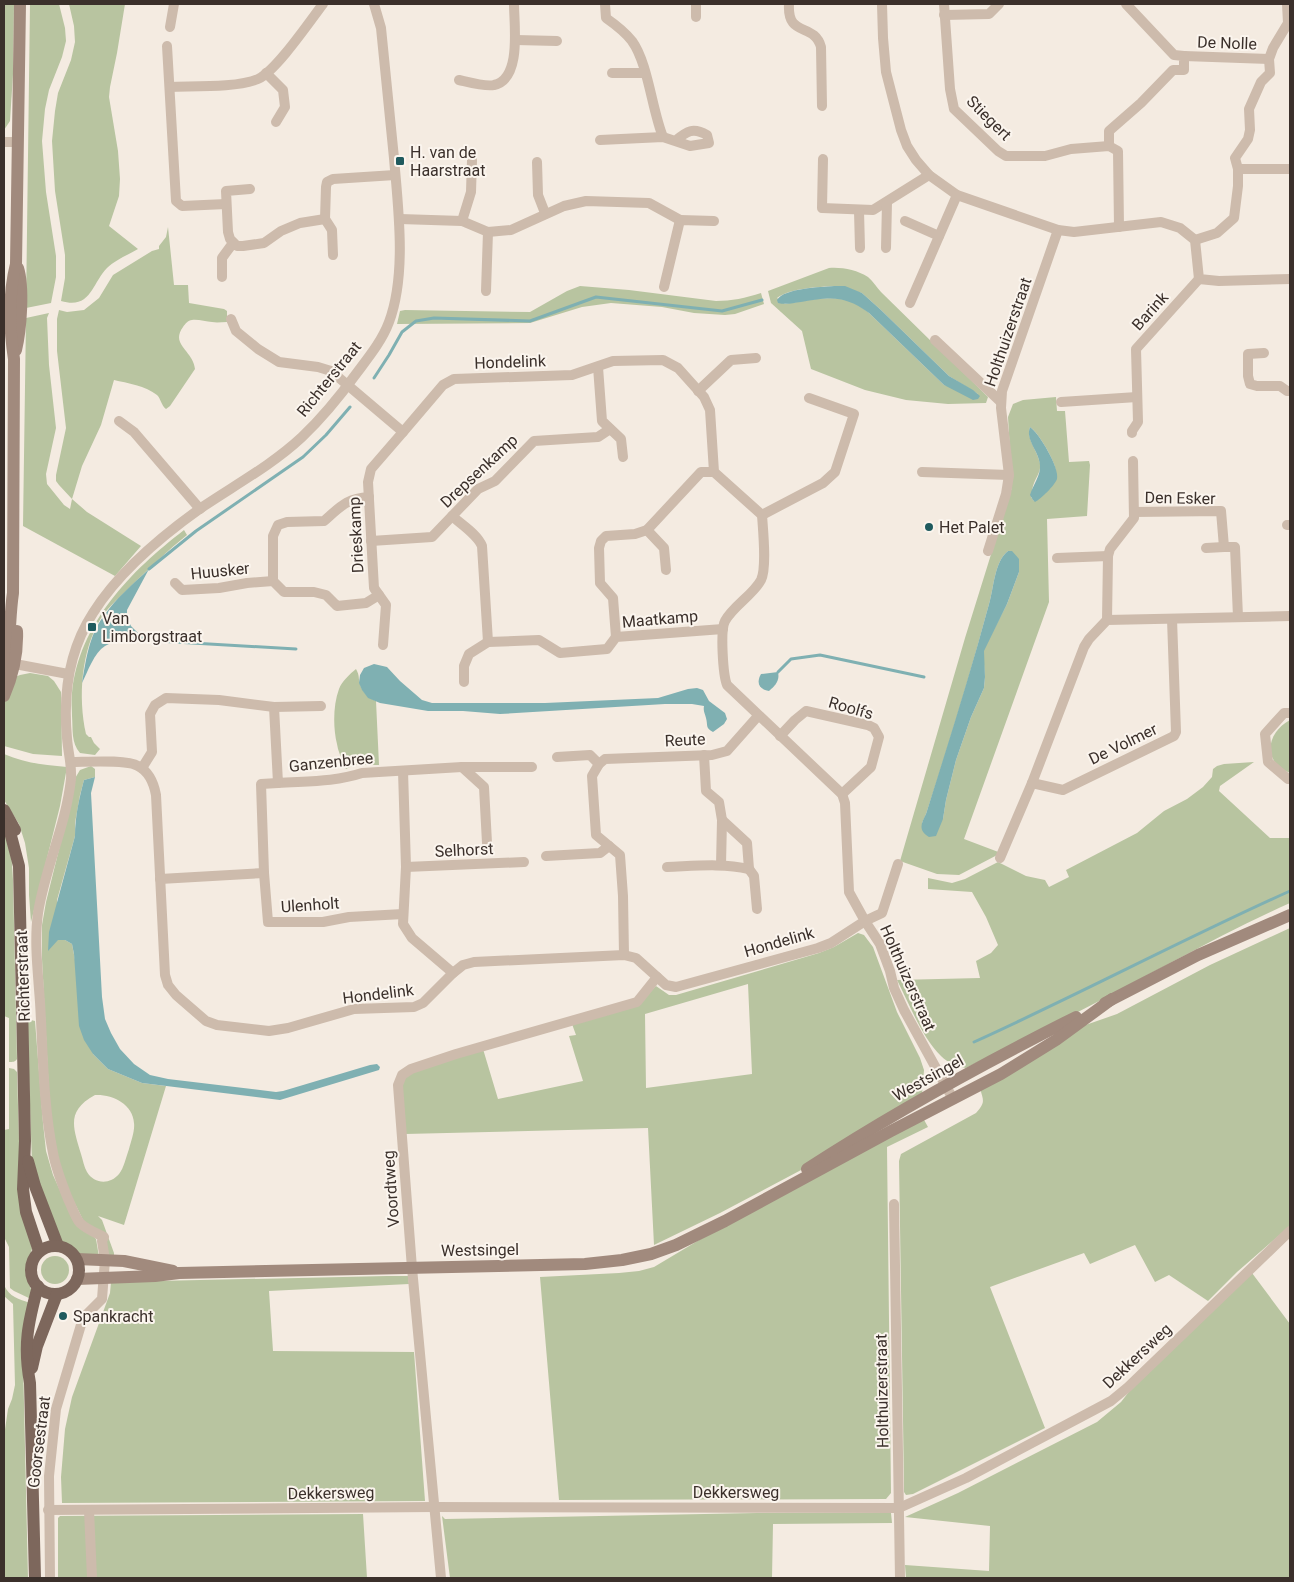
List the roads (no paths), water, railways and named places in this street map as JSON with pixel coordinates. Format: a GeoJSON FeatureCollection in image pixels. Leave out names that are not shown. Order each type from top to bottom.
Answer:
{"type":"FeatureCollection","features":[{"type":"Feature","properties":{"kind":"main road"},"geometry":{"type":"LineString","coordinates":[[4,696],[13,593],[9,455],[14,359],[20,328],[21,287],[16,264],[20,4]]}},
{"type":"Feature","properties":{"kind":"main road"},"geometry":{"type":"LineString","coordinates":[[4,810],[16,831],[21,853],[19,866],[25,1141],[23,1169],[24,1200],[28,1222],[39,1251]]}},
{"type":"Feature","properties":{"kind":"main road"},"geometry":{"type":"LineString","coordinates":[[4,824],[12,838],[19,866]]}},
{"type":"Feature","properties":{"kind":"main road","name":"Westsingel"},"geometry":{"type":"LineString","coordinates":[[769,1198],[795,1177],[852,1140],[946,1086],[1198,955],[1290,915]]}},
{"type":"Feature","properties":{"kind":"main road","name":"Westsingel"},"geometry":{"type":"LineString","coordinates":[[78,1279],[155,1276],[180,1273],[585,1264],[652,1254],[676,1245],[769,1198],[1001,1074],[1056,1040],[1112,999]]}},
{"type":"Feature","properties":{"kind":"main road"},"geometry":{"type":"LineString","coordinates":[[25,1141],[35,1186],[58,1246]]}},
{"type":"Feature","properties":{"kind":"main road"},"geometry":{"type":"LineString","coordinates":[[48,1246],[58,1246],[66,1248],[72,1253],[77,1259],[79,1266],[78,1279],[69,1289],[57,1294],[47,1292],[38,1286],[32,1277],[31,1266],[39,1251],[48,1246]]}},
{"type":"Feature","properties":{"kind":"main road","name":"Westsingel"},"geometry":{"type":"LineString","coordinates":[[77,1259],[124,1261],[180,1273]]}},
{"type":"Feature","properties":{"kind":"main road","name":"Goorsestraat"},"geometry":{"type":"LineString","coordinates":[[35,1578],[27,1331],[38,1286]]}},
{"type":"Feature","properties":{"kind":"main road","name":"Goorsestraat"},"geometry":{"type":"LineString","coordinates":[[30,1383],[36,1352],[57,1294]]}},
{"type":"Feature","properties":{"kind":"street"},"geometry":{"type":"LineString","coordinates":[[170,27],[174,4]]}},
{"type":"Feature","properties":{"kind":"street"},"geometry":{"type":"LineString","coordinates":[[170,87],[237,84],[253,80],[266,73],[324,4]]}},
{"type":"Feature","properties":{"kind":"street","name":"Richterstraat"},"geometry":{"type":"LineString","coordinates":[[104,1260],[102,1241],[104,1237],[86,1228],[79,1222],[58,1173],[48,1119],[43,1061],[36,938],[38,913],[44,884],[71,779],[71,762],[66,737],[68,674],[85,626],[110,589],[166,535],[200,509],[290,448],[348,385],[382,337],[389,322],[398,280],[400,219],[381,28],[374,4]]}},
{"type":"Feature","properties":{"kind":"street"},"geometry":{"type":"LineString","coordinates":[[460,80],[493,86],[504,81],[511,72],[516,40],[514,4]]}},
{"type":"Feature","properties":{"kind":"street"},"geometry":{"type":"LineString","coordinates":[[605,4],[606,18],[622,30],[633,43],[645,73],[663,137]]}},
{"type":"Feature","properties":{"kind":"street"},"geometry":{"type":"LineString","coordinates":[[696,4],[696,17]]}},
{"type":"Feature","properties":{"kind":"street"},"geometry":{"type":"LineString","coordinates":[[789,4],[792,23],[819,39],[821,47],[822,106]]}},
{"type":"Feature","properties":{"kind":"street"},"geometry":{"type":"LineString","coordinates":[[882,4],[886,72],[907,146],[929,175],[957,196],[1058,230],[1074,232],[1161,222],[1180,228],[1196,240],[1199,279],[1219,281],[1290,279]]}},
{"type":"Feature","properties":{"kind":"street","name":"Stiegert"},"geometry":{"type":"LineString","coordinates":[[944,4],[950,89],[954,109],[998,151],[1006,156],[1044,156],[1071,148],[1109,146]]}},
{"type":"Feature","properties":{"kind":"street"},"geometry":{"type":"LineString","coordinates":[[944,15],[989,14],[999,4]]}},
{"type":"Feature","properties":{"kind":"street"},"geometry":{"type":"LineString","coordinates":[[1119,227],[1118,151],[1109,146],[1109,131],[1141,103],[1173,70],[1184,70],[1184,56],[1174,55],[1126,4]]}},
{"type":"Feature","properties":{"kind":"street","name":"De Nolle"},"geometry":{"type":"LineString","coordinates":[[1196,240],[1217,233],[1234,218],[1238,186],[1238,169],[1235,158],[1248,139],[1250,130],[1249,109],[1261,82],[1270,73],[1269,59],[1273,48],[1288,23],[1287,4]]}},
{"type":"Feature","properties":{"kind":"street"},"geometry":{"type":"LineString","coordinates":[[516,40],[557,41]]}},
{"type":"Feature","properties":{"kind":"street"},"geometry":{"type":"LineString","coordinates":[[167,46],[176,201],[182,206],[226,204]]}},
{"type":"Feature","properties":{"kind":"street","name":"De Nolle"},"geometry":{"type":"LineString","coordinates":[[1184,56],[1269,59]]}},
{"type":"Feature","properties":{"kind":"street"},"geometry":{"type":"LineString","coordinates":[[266,73],[284,90],[284,107],[276,122]]}},
{"type":"Feature","properties":{"kind":"street"},"geometry":{"type":"LineString","coordinates":[[612,73],[645,73]]}},
{"type":"Feature","properties":{"kind":"street"},"geometry":{"type":"LineString","coordinates":[[600,140],[663,137],[675,141]]}},
{"type":"Feature","properties":{"kind":"street"},"geometry":{"type":"LineString","coordinates":[[4,142],[18,142]]}},
{"type":"Feature","properties":{"kind":"street"},"geometry":{"type":"LineString","coordinates":[[823,159],[822,208],[859,211],[873,210],[929,175]]}},
{"type":"Feature","properties":{"kind":"street"},"geometry":{"type":"LineString","coordinates":[[462,221],[471,192],[472,160]]}},
{"type":"Feature","properties":{"kind":"street"},"geometry":{"type":"LineString","coordinates":[[537,162],[538,194],[545,213]]}},
{"type":"Feature","properties":{"kind":"street"},"geometry":{"type":"LineString","coordinates":[[1238,169],[1290,169]]}},
{"type":"Feature","properties":{"kind":"street"},"geometry":{"type":"LineString","coordinates":[[333,254],[332,230],[325,219],[326,187],[328,182],[333,179],[395,175]]}},
{"type":"Feature","properties":{"kind":"street"},"geometry":{"type":"LineString","coordinates":[[250,189],[226,191],[228,232],[230,239],[237,246],[264,243],[300,223],[325,219]]}},
{"type":"Feature","properties":{"kind":"street"},"geometry":{"type":"LineString","coordinates":[[910,303],[957,196]]}},
{"type":"Feature","properties":{"kind":"street"},"geometry":{"type":"LineString","coordinates":[[400,219],[462,221],[488,232],[511,230],[545,213],[586,201],[649,203],[680,220],[714,221]]}},
{"type":"Feature","properties":{"kind":"street"},"geometry":{"type":"LineString","coordinates":[[886,248],[887,202]]}},
{"type":"Feature","properties":{"kind":"street"},"geometry":{"type":"LineString","coordinates":[[859,211],[860,248]]}},
{"type":"Feature","properties":{"kind":"street"},"geometry":{"type":"LineString","coordinates":[[664,287],[680,220]]}},
{"type":"Feature","properties":{"kind":"street"},"geometry":{"type":"LineString","coordinates":[[905,221],[939,236]]}},
{"type":"Feature","properties":{"kind":"street","name":"Holthuizerstraat"},"geometry":{"type":"LineString","coordinates":[[988,551],[1006,494],[1009,475],[1001,408],[1002,391],[1058,230]]}},
{"type":"Feature","properties":{"kind":"street"},"geometry":{"type":"LineString","coordinates":[[486,291],[488,232]]}},
{"type":"Feature","properties":{"kind":"street"},"geometry":{"type":"LineString","coordinates":[[222,277],[222,258],[233,243]]}},
{"type":"Feature","properties":{"kind":"street","name":"Barink"},"geometry":{"type":"LineString","coordinates":[[1132,433],[1138,422],[1136,349],[1199,279]]}},
{"type":"Feature","properties":{"kind":"street"},"geometry":{"type":"LineString","coordinates":[[231,319],[236,331],[258,349],[279,362],[318,367],[331,371],[403,432]]}},
{"type":"Feature","properties":{"kind":"street"},"geometry":{"type":"LineString","coordinates":[[934,340],[1001,402]]}},
{"type":"Feature","properties":{"kind":"street"},"geometry":{"type":"LineString","coordinates":[[1264,353],[1248,354],[1250,384],[1257,386],[1280,386],[1290,391]]}},
{"type":"Feature","properties":{"kind":"street"},"geometry":{"type":"LineString","coordinates":[[698,391],[731,360],[756,358]]}},
{"type":"Feature","properties":{"kind":"street","name":"Hondelink"},"geometry":{"type":"LineString","coordinates":[[403,432],[443,385],[454,379],[572,374],[613,361],[663,360],[678,368],[704,397],[710,410],[714,472]]}},
{"type":"Feature","properties":{"kind":"street"},"geometry":{"type":"LineString","coordinates":[[598,367],[602,421],[621,439],[623,456]]}},
{"type":"Feature","properties":{"kind":"street"},"geometry":{"type":"LineString","coordinates":[[1061,402],[1137,397]]}},
{"type":"Feature","properties":{"kind":"street"},"geometry":{"type":"LineString","coordinates":[[762,515],[823,483],[835,472],[854,414],[809,398]]}},
{"type":"Feature","properties":{"kind":"street"},"geometry":{"type":"LineString","coordinates":[[119,422],[134,432],[200,509]]}},
{"type":"Feature","properties":{"kind":"street","name":"Drepsenkamp"},"geometry":{"type":"LineString","coordinates":[[372,541],[432,537],[478,489],[495,481],[534,442],[598,437],[610,429]]}},
{"type":"Feature","properties":{"kind":"street","name":"Drieskamp"},"geometry":{"type":"LineString","coordinates":[[383,645],[386,605],[374,588],[368,482],[371,469],[403,432]]}},
{"type":"Feature","properties":{"kind":"street","name":"Den Esker"},"geometry":{"type":"LineString","coordinates":[[1108,556],[1110,549],[1134,518],[1133,461]]}},
{"type":"Feature","properties":{"kind":"street"},"geometry":{"type":"LineString","coordinates":[[616,637],[612,598],[600,583],[599,548],[601,541],[606,536],[635,534],[647,530],[701,472],[714,472],[762,515],[764,570],[761,580],[725,620],[723,630],[724,677],[727,685],[758,716],[842,794],[845,802],[849,892],[865,921]]}},
{"type":"Feature","properties":{"kind":"street"},"geometry":{"type":"LineString","coordinates":[[922,472],[1009,475]]}},
{"type":"Feature","properties":{"kind":"street","name":"Huusker"},"geometry":{"type":"LineString","coordinates":[[369,497],[356,498],[340,506],[324,521],[288,522],[278,525],[273,536],[273,581],[284,592],[314,592],[326,595],[337,606],[366,603],[379,595]]}},
{"type":"Feature","properties":{"kind":"street","name":"Den Esker"},"geometry":{"type":"LineString","coordinates":[[1134,512],[1221,511],[1224,547]]}},
{"type":"Feature","properties":{"kind":"street"},"geometry":{"type":"LineString","coordinates":[[452,516],[473,534],[482,546],[488,642],[469,654],[464,666],[464,682]]}},
{"type":"Feature","properties":{"kind":"street"},"geometry":{"type":"LineString","coordinates":[[647,530],[664,548],[666,570]]}},
{"type":"Feature","properties":{"kind":"street"},"geometry":{"type":"LineString","coordinates":[[1206,548],[1235,547],[1238,617]]}},
{"type":"Feature","properties":{"kind":"street"},"geometry":{"type":"LineString","coordinates":[[1000,858],[1032,783],[1084,647],[1107,620],[1108,556],[1057,558]]}},
{"type":"Feature","properties":{"kind":"street","name":"Huusker"},"geometry":{"type":"LineString","coordinates":[[175,583],[182,590],[219,588],[273,581]]}},
{"type":"Feature","properties":{"kind":"street"},"geometry":{"type":"LineString","coordinates":[[1107,620],[1290,616]]}},
{"type":"Feature","properties":{"kind":"street","name":"De Volmer"},"geometry":{"type":"LineString","coordinates":[[1032,783],[1063,790],[1174,736],[1176,732],[1172,619]]}},
{"type":"Feature","properties":{"kind":"street","name":"Maatkamp"},"geometry":{"type":"LineString","coordinates":[[488,642],[539,640],[560,653],[607,649],[616,637],[723,630]]}},
{"type":"Feature","properties":{"kind":"street"},"geometry":{"type":"LineString","coordinates":[[8,666],[68,674]]}},
{"type":"Feature","properties":{"kind":"street"},"geometry":{"type":"LineString","coordinates":[[71,762],[126,762],[142,768],[152,752],[150,714],[155,705],[166,698],[219,700],[274,707],[321,706]]}},
{"type":"Feature","properties":{"kind":"street","name":"Ganzenbree"},"geometry":{"type":"LineString","coordinates":[[274,707],[278,783],[333,780],[362,773],[462,767],[532,767]]}},
{"type":"Feature","properties":{"kind":"street","name":"Roolfs"},"geometry":{"type":"LineString","coordinates":[[780,736],[806,711],[874,728],[879,737],[871,767],[842,794]]}},
{"type":"Feature","properties":{"kind":"street"},"geometry":{"type":"LineString","coordinates":[[1290,713],[1284,713],[1266,734],[1268,762],[1290,779]]}},
{"type":"Feature","properties":{"kind":"street","name":"Reute"},"geometry":{"type":"LineString","coordinates":[[599,764],[605,759],[704,755],[728,751],[758,716]]}},
{"type":"Feature","properties":{"kind":"street"},"geometry":{"type":"LineString","coordinates":[[558,757],[590,755],[599,764],[592,776],[596,835],[620,855],[624,955]]}},
{"type":"Feature","properties":{"kind":"street"},"geometry":{"type":"LineString","coordinates":[[704,755],[706,791],[719,802],[722,820],[720,865]]}},
{"type":"Feature","properties":{"kind":"street"},"geometry":{"type":"LineString","coordinates":[[462,767],[484,787],[487,843]]}},
{"type":"Feature","properties":{"kind":"street","name":"Hondelink"},"geometry":{"type":"LineString","coordinates":[[142,768],[154,783],[156,795],[165,974],[168,985],[176,995],[201,1017],[217,1025],[269,1031],[288,1028],[354,1009],[414,1007],[423,1003],[463,965],[474,962],[624,955],[636,958],[666,985],[676,987],[831,943],[865,921],[882,913],[898,864]]}},
{"type":"Feature","properties":{"kind":"street"},"geometry":{"type":"LineString","coordinates":[[403,771],[406,868],[403,924],[412,938],[453,973]]}},
{"type":"Feature","properties":{"kind":"street","name":"Ulenholt"},"geometry":{"type":"LineString","coordinates":[[278,783],[261,784],[264,873],[268,922],[323,922],[349,917],[403,914]]}},
{"type":"Feature","properties":{"kind":"street"},"geometry":{"type":"LineString","coordinates":[[722,820],[747,843],[749,869],[754,876],[757,909]]}},
{"type":"Feature","properties":{"kind":"street"},"geometry":{"type":"LineString","coordinates":[[546,856],[600,853],[609,846]]}},
{"type":"Feature","properties":{"kind":"street","name":"Selhorst"},"geometry":{"type":"LineString","coordinates":[[406,868],[524,862]]}},
{"type":"Feature","properties":{"kind":"street"},"geometry":{"type":"LineString","coordinates":[[667,867],[720,865],[749,869]]}},
{"type":"Feature","properties":{"kind":"street"},"geometry":{"type":"LineString","coordinates":[[160,879],[264,873]]}},
{"type":"Feature","properties":{"kind":"street","name":"Holthuizerstraat"},"geometry":{"type":"LineString","coordinates":[[865,921],[880,944],[894,988],[904,1010],[953,1099]]}},
{"type":"Feature","properties":{"kind":"street","name":"Voordtweg"},"geometry":{"type":"LineString","coordinates":[[441,1578],[412,1268],[398,1085],[402,1075],[411,1069],[456,1054],[637,1002],[657,977]]}},
{"type":"Feature","properties":{"kind":"street","name":"Holthuizerstraat"},"geometry":{"type":"LineString","coordinates":[[894,1204],[900,1578]]}},
{"type":"Feature","properties":{"kind":"street","name":"Dekkersweg"},"geometry":{"type":"LineString","coordinates":[[48,1510],[434,1507],[899,1508],[966,1478],[1111,1401],[1290,1232]]}},
{"type":"Feature","properties":{"kind":"street","name":"Goorsestraat"},"geometry":{"type":"LineString","coordinates":[[50,1578],[49,1476],[56,1409],[83,1318],[102,1299],[104,1260]]}},
{"type":"Feature","properties":{"kind":"street"},"geometry":{"type":"LineString","coordinates":[[89,1510],[92,1578]]}},
{"type":"Feature","properties":{"kind":"water"},"geometry":{"type":"Polygon","coordinates":[[[845,286],[862,293],[949,376],[980,396],[978,399],[973,400],[944,385],[869,313],[852,303],[837,299],[821,299],[784,304],[778,303],[777,300],[787,293],[795,291],[845,286]]]}},
{"type":"Feature","properties":{"kind":"water"},"geometry":{"type":"Polygon","coordinates":[[[1030,427],[1048,451],[1057,474],[1054,485],[1035,502],[1030,495],[1038,476],[1040,465],[1029,436],[1030,427]]]}},
{"type":"Feature","properties":{"kind":"water"},"geometry":{"type":"Polygon","coordinates":[[[1008,551],[1012,551],[1019,559],[1019,572],[1007,604],[984,651],[984,688],[971,717],[956,760],[943,819],[936,836],[929,837],[923,832],[921,827],[967,683],[997,568],[1008,551]]]}},
{"type":"Feature","properties":{"kind":"water"},"geometry":{"type":"Polygon","coordinates":[[[149,569],[127,610],[127,618],[131,626],[139,634],[157,640],[124,640],[105,646],[94,658],[82,683],[89,649],[98,624],[119,598],[149,569]]]}},
{"type":"Feature","properties":{"kind":"water"},"geometry":{"type":"Polygon","coordinates":[[[374,664],[387,667],[422,700],[432,703],[545,703],[658,698],[697,688],[703,690],[709,701],[725,713],[727,719],[724,724],[713,732],[707,726],[704,706],[692,704],[500,714],[428,711],[380,703],[368,698],[359,683],[360,675],[364,668],[374,664]]]}},
{"type":"Feature","properties":{"kind":"water"},"geometry":{"type":"Polygon","coordinates":[[[778,672],[778,681],[769,691],[759,685],[761,674],[778,672]]]}},
{"type":"Feature","properties":{"kind":"water"},"geometry":{"type":"Polygon","coordinates":[[[95,777],[91,793],[102,997],[105,1019],[111,1033],[120,1049],[134,1064],[150,1075],[168,1079],[276,1092],[370,1065],[377,1064],[380,1067],[379,1070],[280,1100],[142,1083],[108,1069],[93,1054],[84,1040],[79,1026],[72,944],[65,940],[58,940],[48,951],[49,932],[75,836],[84,780],[95,777]]]}},
{"type":"Feature","properties":{"kind":"waterway"},"geometry":{"type":"LineString","coordinates":[[374,378],[402,332],[416,321],[434,318],[530,321],[596,297],[722,311],[762,300]]}},
{"type":"Feature","properties":{"kind":"waterway"},"geometry":{"type":"LineString","coordinates":[[149,569],[196,531],[303,457],[326,435],[350,407]]}},
{"type":"Feature","properties":{"kind":"waterway"},"geometry":{"type":"LineString","coordinates":[[158,641],[296,649]]}},
{"type":"Feature","properties":{"kind":"waterway"},"geometry":{"type":"LineString","coordinates":[[778,672],[791,659],[820,655],[924,677]]}},
{"type":"Feature","properties":{"kind":"waterway"},"geometry":{"type":"LineString","coordinates":[[974,1042],[1290,891]]}},
{"type":"Feature","properties":{"kind":"place","name":"H. van de Haarstraat"},"geometry":{"type":"Point","coordinates":[400,161]}},
{"type":"Feature","properties":{"kind":"place","name":"Het Palet"},"geometry":{"type":"Point","coordinates":[929,527]}},
{"type":"Feature","properties":{"kind":"place","name":"Van Limborgstraat"},"geometry":{"type":"Point","coordinates":[92,627]}},
{"type":"Feature","properties":{"kind":"place","name":"Spankracht"},"geometry":{"type":"Point","coordinates":[63,1316]}}]}
